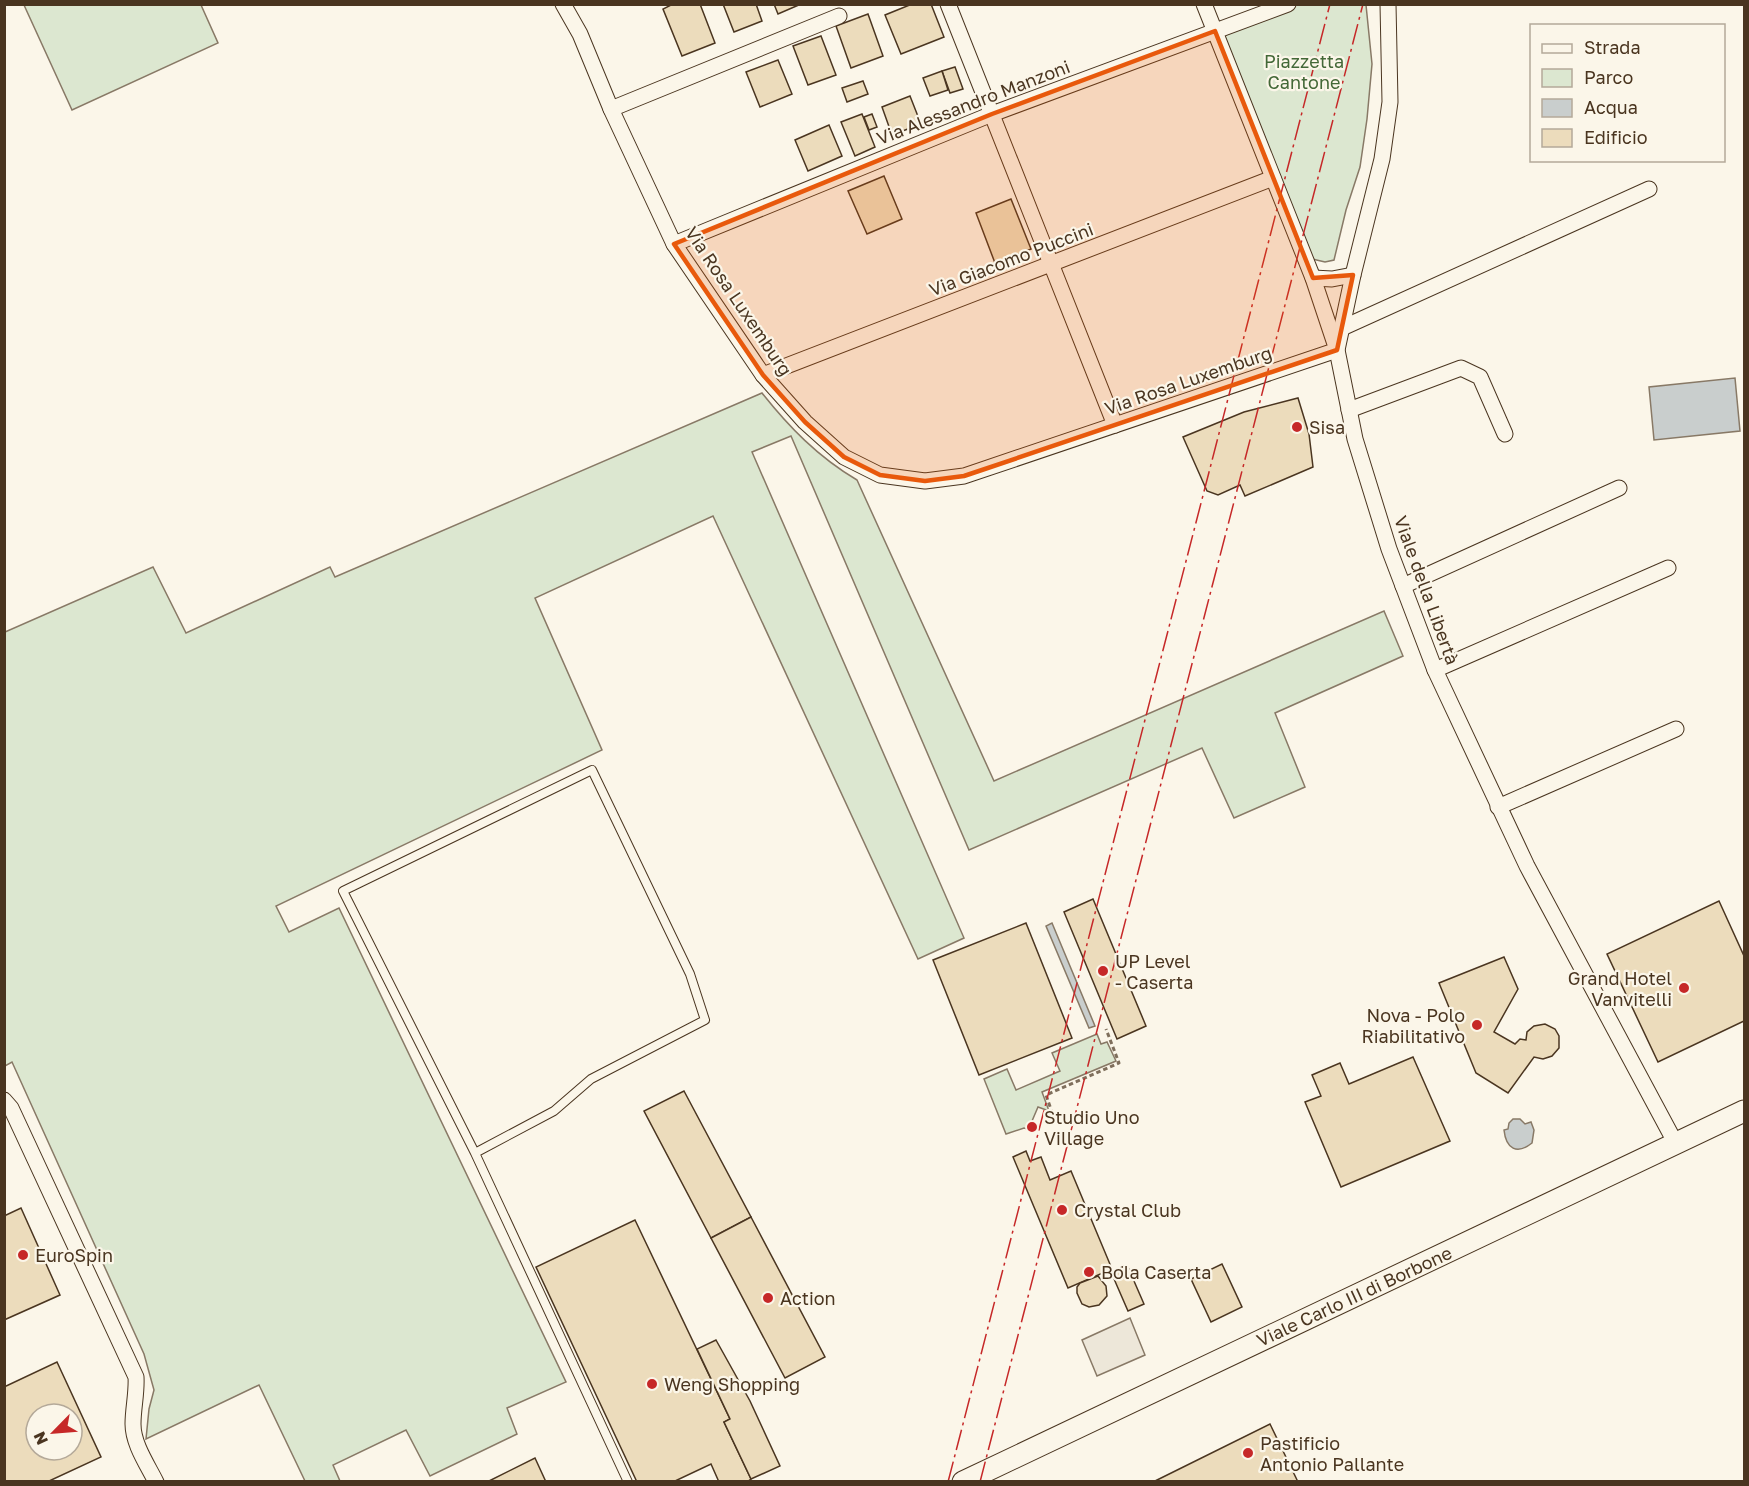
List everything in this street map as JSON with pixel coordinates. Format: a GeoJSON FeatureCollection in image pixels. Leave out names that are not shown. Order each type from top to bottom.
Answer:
{"type":"FeatureCollection","features":[{"type":"Feature","properties":{"kind":"main road","name":"Viale Carlo III di Borbone"},"geometry":{"type":"LineString","coordinates":[[963,1482],[1744,1111]]}},
{"type":"Feature","properties":{"kind":"street","name":"Via Rosa Luxemburg"},"geometry":{"type":"LineString","coordinates":[[563,4],[580,34],[611,109],[674,244],[763,375],[805,422],[844,457],[880,475],[925,481],[964,476],[1337,350]]}},
{"type":"Feature","properties":{"kind":"street"},"geometry":{"type":"LineString","coordinates":[[948,4],[1115,425]]}},
{"type":"Feature","properties":{"kind":"street"},"geometry":{"type":"LineString","coordinates":[[1204,4],[1313,278],[1337,350]]}},
{"type":"Feature","properties":{"kind":"street","name":"Via Alessandro Manzoni"},"geometry":{"type":"LineString","coordinates":[[674,244],[992,114],[1288,4]]}},
{"type":"Feature","properties":{"kind":"street","name":"Viale della Libertà"},"geometry":{"type":"LineString","coordinates":[[1388,4],[1390,102],[1382,159],[1337,350],[1355,439],[1389,549],[1435,670],[1498,807],[1559,927],[1676,1144]]}},
{"type":"Feature","properties":{"kind":"street"},"geometry":{"type":"LineString","coordinates":[[611,109],[839,16]]}},
{"type":"Feature","properties":{"kind":"street","name":"Via Giacomo Puccini"},"geometry":{"type":"LineString","coordinates":[[763,375],[1273,178]]}},
{"type":"Feature","properties":{"kind":"street"},"geometry":{"type":"LineString","coordinates":[[1342,328],[1649,189]]}},
{"type":"Feature","properties":{"kind":"street"},"geometry":{"type":"LineString","coordinates":[[1313,278],[1332,279],[1353,276]]}},
{"type":"Feature","properties":{"kind":"street"},"geometry":{"type":"LineString","coordinates":[[1349,410],[1461,368],[1480,377],[1505,434]]}},
{"type":"Feature","properties":{"kind":"street"},"geometry":{"type":"LineString","coordinates":[[1403,586],[1619,488]]}},
{"type":"Feature","properties":{"kind":"street"},"geometry":{"type":"LineString","coordinates":[[1435,670],[1668,568]]}},
{"type":"Feature","properties":{"kind":"street"},"geometry":{"type":"LineString","coordinates":[[1498,807],[1676,729]]}},
{"type":"Feature","properties":{"kind":"street"},"geometry":{"type":"LineString","coordinates":[[4,1100],[10,1108],[136,1377],[137,1393],[133,1425],[136,1441],[156,1482]]}},
{"type":"Feature","properties":{"kind":"lane"},"geometry":{"type":"LineString","coordinates":[[475,1153],[554,1111],[591,1079],[705,1020],[690,974],[592,770],[343,891],[475,1153],[628,1482]]}},
{"type":"Feature","properties":{"kind":"path"},"geometry":{"type":"LineString","coordinates":[[1055,1121],[1046,1095],[1119,1063],[1106,1029]]}},
{"type":"Feature","properties":{"kind":"highlighted area"},"geometry":{"type":"Polygon","coordinates":[[[1215,31],[1313,278],[1353,275],[1337,350],[964,476],[925,481],[880,475],[844,457],[805,422],[763,375],[674,244],[992,114],[1215,31]]]}},
{"type":"Feature","properties":{"kind":"green space"},"geometry":{"type":"Polygon","coordinates":[[[24,5],[201,5],[218,43],[72,110],[24,5]]]}},
{"type":"Feature","properties":{"kind":"green space","name":"Piazzetta Cantone"},"geometry":{"type":"Polygon","coordinates":[[[1288,5],[1366,5],[1372,64],[1360,167],[1346,210],[1334,260],[1325,262],[1304,257],[1215,31],[1288,5]]]}},
{"type":"Feature","properties":{"kind":"green space"},"geometry":{"type":"Polygon","coordinates":[[[762,393],[805,441],[857,480],[994,781],[1384,611],[1403,656],[1275,713],[1305,787],[1234,818],[1202,748],[969,850],[791,436],[752,452],[964,938],[918,959],[713,516],[535,598],[602,750],[276,906],[289,932],[339,908],[566,1382],[507,1408],[517,1434],[430,1476],[406,1430],[333,1465],[340,1481],[305,1481],[259,1385],[146,1439],[149,1409],[154,1390],[144,1354],[12,1062],[5,1066],[5,632],[153,567],[186,633],[330,567],[335,577],[762,393]]]}},
{"type":"Feature","properties":{"kind":"green space"},"geometry":{"type":"Polygon","coordinates":[[[1097,1034],[1101,1044],[1107,1042],[1116,1061],[1042,1092],[1049,1111],[1038,1107],[1032,1121],[1034,1131],[1024,1128],[1006,1134],[984,1079],[1007,1069],[1016,1090],[1060,1071],[1052,1053],[1097,1034]]]}},
{"type":"Feature","properties":{"kind":"shaded area"},"geometry":{"type":"Polygon","coordinates":[[[1130,1318],[1145,1355],[1097,1376],[1082,1340],[1130,1318]]]}},
{"type":"Feature","properties":{"kind":"water"},"geometry":{"type":"Polygon","coordinates":[[[1735,378],[1740,431],[1654,440],[1649,387],[1735,378]]]}},
{"type":"Feature","properties":{"kind":"water"},"geometry":{"type":"Polygon","coordinates":[[[1052,923],[1095,1026],[1089,1028],[1046,926],[1052,923]]]}},
{"type":"Feature","properties":{"kind":"water"},"geometry":{"type":"Polygon","coordinates":[[[1513,1119],[1520,1119],[1525,1124],[1531,1122],[1534,1130],[1532,1143],[1522,1149],[1510,1146],[1505,1137],[1504,1130],[1508,1129],[1513,1119]]]}},
{"type":"Feature","properties":{"kind":"building"},"geometry":{"type":"Polygon","coordinates":[[[673,4],[700,4],[715,43],[682,56],[663,9],[673,4]]]}},
{"type":"Feature","properties":{"kind":"building"},"geometry":{"type":"Polygon","coordinates":[[[723,4],[756,4],[762,21],[734,32],[723,4]]]}},
{"type":"Feature","properties":{"kind":"building"},"geometry":{"type":"Polygon","coordinates":[[[774,4],[801,4],[778,14],[774,4]]]}},
{"type":"Feature","properties":{"kind":"building"},"geometry":{"type":"Polygon","coordinates":[[[912,4],[931,4],[944,37],[901,54],[885,15],[912,4]]]}},
{"type":"Feature","properties":{"kind":"building"},"geometry":{"type":"Polygon","coordinates":[[[868,14],[883,56],[851,68],[836,26],[868,14]]]}},
{"type":"Feature","properties":{"kind":"building"},"geometry":{"type":"Polygon","coordinates":[[[821,36],[836,75],[808,85],[793,46],[821,36]]]}},
{"type":"Feature","properties":{"kind":"building"},"geometry":{"type":"Polygon","coordinates":[[[778,60],[792,94],[760,107],[746,72],[778,60]]]}},
{"type":"Feature","properties":{"kind":"building"},"geometry":{"type":"Polygon","coordinates":[[[955,67],[963,89],[950,93],[942,71],[955,67]]]}},
{"type":"Feature","properties":{"kind":"building"},"geometry":{"type":"Polygon","coordinates":[[[942,71],[948,90],[930,96],[923,78],[942,71]]]}},
{"type":"Feature","properties":{"kind":"building"},"geometry":{"type":"Polygon","coordinates":[[[863,81],[868,94],[847,102],[842,88],[863,81]]]}},
{"type":"Feature","properties":{"kind":"building"},"geometry":{"type":"Polygon","coordinates":[[[910,96],[921,124],[892,135],[882,107],[910,96]]]}},
{"type":"Feature","properties":{"kind":"building"},"geometry":{"type":"Polygon","coordinates":[[[862,114],[875,147],[855,156],[841,122],[862,114]]]}},
{"type":"Feature","properties":{"kind":"building"},"geometry":{"type":"Polygon","coordinates":[[[872,114],[877,127],[869,130],[864,117],[872,114]]]}},
{"type":"Feature","properties":{"kind":"building"},"geometry":{"type":"Polygon","coordinates":[[[829,125],[842,156],[808,171],[795,140],[829,125]]]}},
{"type":"Feature","properties":{"kind":"building"},"geometry":{"type":"Polygon","coordinates":[[[884,176],[902,219],[867,234],[848,191],[884,176]]]}},
{"type":"Feature","properties":{"kind":"building"},"geometry":{"type":"Polygon","coordinates":[[[1011,199],[1031,249],[995,263],[976,213],[1011,199]]]}},
{"type":"Feature","properties":{"kind":"building"},"geometry":{"type":"Polygon","coordinates":[[[1298,398],[1309,434],[1313,467],[1245,496],[1240,485],[1218,495],[1207,491],[1183,437],[1244,412],[1298,398]]]}},
{"type":"Feature","properties":{"kind":"building"},"geometry":{"type":"Polygon","coordinates":[[[1093,899],[1146,1026],[1117,1039],[1064,912],[1093,899]]]}},
{"type":"Feature","properties":{"kind":"building","name":"Grand Hotel Vanvitelli"},"geometry":{"type":"Polygon","coordinates":[[[1719,901],[1744,956],[1744,1021],[1658,1062],[1607,954],[1719,901]]]}},
{"type":"Feature","properties":{"kind":"building"},"geometry":{"type":"Polygon","coordinates":[[[1026,923],[1072,1038],[979,1075],[933,960],[1026,923]]]}},
{"type":"Feature","properties":{"kind":"building","name":"Nova - Polo Riabilitativo"},"geometry":{"type":"Polygon","coordinates":[[[1504,957],[1518,989],[1494,1032],[1515,1044],[1520,1039],[1526,1040],[1527,1032],[1534,1026],[1545,1024],[1555,1029],[1559,1036],[1559,1048],[1552,1056],[1543,1059],[1534,1057],[1508,1093],[1476,1073],[1439,983],[1504,957]]]}},
{"type":"Feature","properties":{"kind":"building"},"geometry":{"type":"Polygon","coordinates":[[[1413,1057],[1450,1141],[1341,1187],[1305,1102],[1321,1096],[1312,1075],[1340,1063],[1349,1084],[1413,1057]]]}},
{"type":"Feature","properties":{"kind":"building"},"geometry":{"type":"Polygon","coordinates":[[[684,1091],[751,1217],[711,1238],[644,1111],[684,1091]]]}},
{"type":"Feature","properties":{"kind":"building"},"geometry":{"type":"Polygon","coordinates":[[[1026,1151],[1030,1161],[1041,1157],[1050,1180],[1071,1171],[1112,1269],[1068,1288],[1013,1157],[1026,1151]]]}},
{"type":"Feature","properties":{"kind":"building","name":"EuroSpin"},"geometry":{"type":"Polygon","coordinates":[[[21,1208],[60,1295],[4,1320],[4,1216],[21,1208]]]}},
{"type":"Feature","properties":{"kind":"building","name":"Action"},"geometry":{"type":"Polygon","coordinates":[[[751,1217],[825,1357],[785,1378],[711,1238],[751,1217]]]}},
{"type":"Feature","properties":{"kind":"building","name":"Weng Shopping"},"geometry":{"type":"Polygon","coordinates":[[[635,1220],[730,1419],[724,1422],[751,1479],[747,1482],[719,1482],[711,1464],[673,1482],[637,1482],[536,1267],[635,1220]]]}},
{"type":"Feature","properties":{"kind":"building"},"geometry":{"type":"Polygon","coordinates":[[[1222,1264],[1242,1307],[1211,1322],[1191,1279],[1222,1264]]]}},
{"type":"Feature","properties":{"kind":"building"},"geometry":{"type":"Polygon","coordinates":[[[1127,1265],[1144,1304],[1128,1311],[1111,1272],[1127,1265]]]}},
{"type":"Feature","properties":{"kind":"building"},"geometry":{"type":"Polygon","coordinates":[[[1098,1276],[1106,1286],[1107,1296],[1099,1305],[1089,1307],[1082,1304],[1077,1287],[1080,1283],[1098,1276]]]}},
{"type":"Feature","properties":{"kind":"building"},"geometry":{"type":"Polygon","coordinates":[[[716,1340],[750,1401],[780,1466],[751,1479],[724,1422],[730,1419],[697,1349],[716,1340]]]}},
{"type":"Feature","properties":{"kind":"building"},"geometry":{"type":"Polygon","coordinates":[[[57,1362],[76,1402],[24,1402],[24,1462],[84,1462],[84,1420],[101,1457],[47,1482],[4,1482],[4,1387],[57,1362]]]}},
{"type":"Feature","properties":{"kind":"building","name":"Pastificio Antonio Pallante"},"geometry":{"type":"Polygon","coordinates":[[[1270,1424],[1298,1482],[1153,1482],[1270,1424]]]}},
{"type":"Feature","properties":{"kind":"building"},"geometry":{"type":"Polygon","coordinates":[[[535,1458],[546,1482],[487,1482],[535,1458]]]}},
{"type":"Feature","properties":{"kind":"power"},"geometry":{"type":"LineString","coordinates":[[948,1482],[1330,4]]}},
{"type":"Feature","properties":{"kind":"power"},"geometry":{"type":"LineString","coordinates":[[980,1482],[1363,4]]}},
{"type":"Feature","properties":{"kind":"place","name":"Sisa"},"geometry":{"type":"Point","coordinates":[1297,427]}},
{"type":"Feature","properties":{"kind":"place","name":"UP Level - Caserta"},"geometry":{"type":"Point","coordinates":[1103,971]}},
{"type":"Feature","properties":{"kind":"place","name":"Grand Hotel Vanvitelli"},"geometry":{"type":"Point","coordinates":[1684,988]}},
{"type":"Feature","properties":{"kind":"place","name":"Nova - Polo Riabilitativo"},"geometry":{"type":"Point","coordinates":[1477,1025]}},
{"type":"Feature","properties":{"kind":"place","name":"Studio Uno Village"},"geometry":{"type":"Point","coordinates":[1032,1127]}},
{"type":"Feature","properties":{"kind":"place","name":"Crystal Club"},"geometry":{"type":"Point","coordinates":[1062,1210]}},
{"type":"Feature","properties":{"kind":"place","name":"EuroSpin"},"geometry":{"type":"Point","coordinates":[23,1255]}},
{"type":"Feature","properties":{"kind":"place","name":"Bola Caserta"},"geometry":{"type":"Point","coordinates":[1089,1272]}},
{"type":"Feature","properties":{"kind":"place","name":"Action"},"geometry":{"type":"Point","coordinates":[768,1298]}},
{"type":"Feature","properties":{"kind":"place","name":"Weng Shopping"},"geometry":{"type":"Point","coordinates":[652,1384]}},
{"type":"Feature","properties":{"kind":"place","name":"Pastificio Antonio Pallante"},"geometry":{"type":"Point","coordinates":[1248,1453]}}]}
